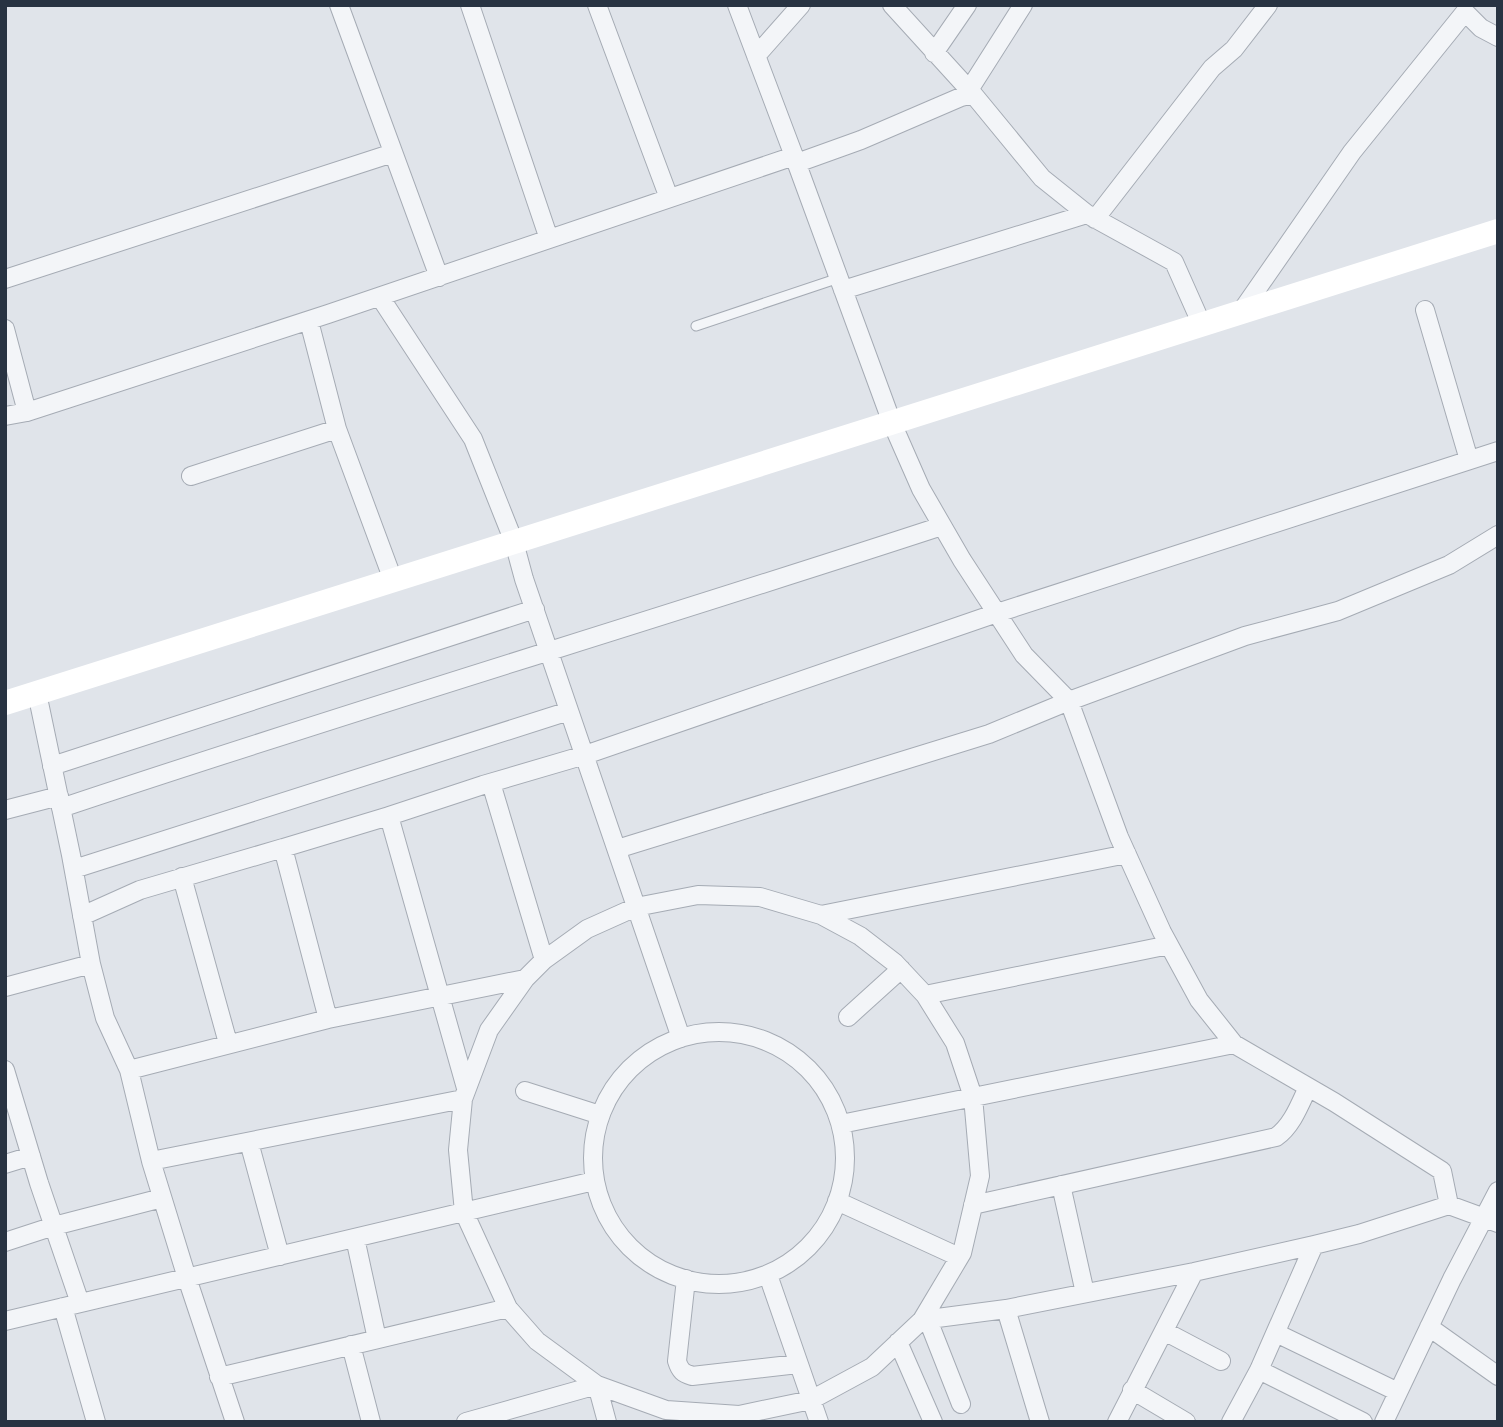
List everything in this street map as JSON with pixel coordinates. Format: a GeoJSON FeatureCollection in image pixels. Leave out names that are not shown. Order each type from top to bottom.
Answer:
{"type":"FeatureCollection","features":[{"type":"Feature","properties":{"kind":"main road"},"geometry":{"type":"LineString","coordinates":[[5,703],[1498,232]]}},
{"type":"Feature","properties":{"kind":"street"},"geometry":{"type":"LineString","coordinates":[[339,5],[439,277]]}},
{"type":"Feature","properties":{"kind":"street"},"geometry":{"type":"LineString","coordinates":[[470,5],[549,239]]}},
{"type":"Feature","properties":{"kind":"street"},"geometry":{"type":"LineString","coordinates":[[597,5],[669,198]]}},
{"type":"Feature","properties":{"kind":"street"},"geometry":{"type":"LineString","coordinates":[[737,5],[892,423],[921,489],[1024,655],[1069,701],[1127,854],[1169,945],[1199,1000],[1234,1044],[1401,1143],[1442,1171],[1449,1205]]}},
{"type":"Feature","properties":{"kind":"street"},"geometry":{"type":"LineString","coordinates":[[756,56],[801,5]]}},
{"type":"Feature","properties":{"kind":"street"},"geometry":{"type":"LineString","coordinates":[[892,5],[971,92],[1042,178],[1091,217],[1174,262],[1202,325]]}},
{"type":"Feature","properties":{"kind":"street"},"geometry":{"type":"LineString","coordinates":[[934,53],[967,5]]}},
{"type":"Feature","properties":{"kind":"street"},"geometry":{"type":"LineString","coordinates":[[5,416],[27,412],[309,321],[669,198],[861,141],[971,92],[1023,5]]}},
{"type":"Feature","properties":{"kind":"street"},"geometry":{"type":"LineString","coordinates":[[841,284],[1091,217],[1212,68],[1234,49],[1268,5]]}},
{"type":"Feature","properties":{"kind":"street"},"geometry":{"type":"LineString","coordinates":[[1241,312],[1352,152],[1463,9],[1481,28],[1498,37]]}},
{"type":"Feature","properties":{"kind":"street"},"geometry":{"type":"LineString","coordinates":[[5,279],[393,153]]}},
{"type":"Feature","properties":{"kind":"street"},"geometry":{"type":"LineString","coordinates":[[380,297],[473,439],[514,542],[681,1038]]}},
{"type":"Feature","properties":{"kind":"street"},"geometry":{"type":"LineString","coordinates":[[1425,310],[1469,460]]}},
{"type":"Feature","properties":{"kind":"street"},"geometry":{"type":"LineString","coordinates":[[309,321],[337,429],[393,580]]}},
{"type":"Feature","properties":{"kind":"street"},"geometry":{"type":"LineString","coordinates":[[5,329],[27,412]]}},
{"type":"Feature","properties":{"kind":"street"},"geometry":{"type":"LineString","coordinates":[[191,476],[337,429]]}},
{"type":"Feature","properties":{"kind":"street"},"geometry":{"type":"LineString","coordinates":[[82,916],[140,890],[585,755],[997,613],[1498,451]]}},
{"type":"Feature","properties":{"kind":"street"},"geometry":{"type":"LineString","coordinates":[[5,810],[60,802],[942,526]]}},
{"type":"Feature","properties":{"kind":"street"},"geometry":{"type":"LineString","coordinates":[[617,849],[989,734],[1069,701],[1245,636],[1338,611],[1449,565],[1498,535]]}},
{"type":"Feature","properties":{"kind":"street"},"geometry":{"type":"LineString","coordinates":[[52,766],[535,609]]}},
{"type":"Feature","properties":{"kind":"street"},"geometry":{"type":"LineString","coordinates":[[37,692],[91,964],[105,1018],[129,1070],[162,1198],[235,1422]]}},
{"type":"Feature","properties":{"kind":"street"},"geometry":{"type":"LineString","coordinates":[[74,869],[569,710]]}},
{"type":"Feature","properties":{"kind":"street"},"geometry":{"type":"LineString","coordinates":[[491,783],[544,960]]}},
{"type":"Feature","properties":{"kind":"street"},"geometry":{"type":"LineString","coordinates":[[389,816],[464,1094]]}},
{"type":"Feature","properties":{"kind":"street"},"geometry":{"type":"LineString","coordinates":[[283,848],[328,1019]]}},
{"type":"Feature","properties":{"kind":"street"},"geometry":{"type":"LineString","coordinates":[[821,915],[1127,854]]}},
{"type":"Feature","properties":{"kind":"street"},"geometry":{"type":"LineString","coordinates":[[182,877],[228,1043]]}},
{"type":"Feature","properties":{"kind":"street"},"geometry":{"type":"LineString","coordinates":[[698,895],[760,897],[821,915],[860,936],[901,969],[925,995],[955,1044],[973,1097],[979,1176],[959,1257],[925,1320],[872,1367],[811,1399],[739,1415],[701,1417],[666,1410],[597,1385],[537,1341],[508,1308],[464,1212],[458,1150],[464,1094],[488,1030],[525,979],[544,960],[587,929],[636,907],[698,895]]}},
{"type":"Feature","properties":{"kind":"street"},"geometry":{"type":"LineString","coordinates":[[925,995],[1169,945]]}},
{"type":"Feature","properties":{"kind":"street"},"geometry":{"type":"LineString","coordinates":[[5,987],[91,964]]}},
{"type":"Feature","properties":{"kind":"street"},"geometry":{"type":"LineString","coordinates":[[848,1017],[901,969]]}},
{"type":"Feature","properties":{"kind":"street"},"geometry":{"type":"LineString","coordinates":[[129,1070],[328,1019],[525,979]]}},
{"type":"Feature","properties":{"kind":"street"},"geometry":{"type":"LineString","coordinates":[[721,1032],[761,1039],[796,1059],[824,1088],[841,1124],[845,1161],[837,1201],[824,1230],[799,1256],[768,1275],[732,1284],[694,1282],[659,1269],[629,1247],[607,1217],[594,1181],[593,1145],[600,1115],[621,1078],[648,1054],[681,1038],[721,1032]]}},
{"type":"Feature","properties":{"kind":"street"},"geometry":{"type":"LineString","coordinates":[[841,1124],[1234,1044]]}},
{"type":"Feature","properties":{"kind":"street"},"geometry":{"type":"LineString","coordinates":[[6,1072],[54,1226],[96,1422]]}},
{"type":"Feature","properties":{"kind":"street"},"geometry":{"type":"LineString","coordinates":[[973,1205],[1276,1137],[1284,1132],[1308,1087]]}},
{"type":"Feature","properties":{"kind":"street"},"geometry":{"type":"LineString","coordinates":[[525,1091],[600,1115]]}},
{"type":"Feature","properties":{"kind":"street"},"geometry":{"type":"LineString","coordinates":[[151,1161],[464,1094]]}},
{"type":"Feature","properties":{"kind":"street"},"geometry":{"type":"LineString","coordinates":[[249,1142],[280,1256]]}},
{"type":"Feature","properties":{"kind":"street"},"geometry":{"type":"LineString","coordinates":[[5,1164],[31,1156]]}},
{"type":"Feature","properties":{"kind":"street"},"geometry":{"type":"LineString","coordinates":[[5,1321],[594,1181]]}},
{"type":"Feature","properties":{"kind":"street"},"geometry":{"type":"LineString","coordinates":[[1060,1185],[1085,1293]]}},
{"type":"Feature","properties":{"kind":"street"},"geometry":{"type":"LineString","coordinates":[[1384,1422],[1429,1327],[1491,1221],[1498,1191]]}},
{"type":"Feature","properties":{"kind":"street"},"geometry":{"type":"LineString","coordinates":[[5,1242],[54,1226],[162,1198]]}},
{"type":"Feature","properties":{"kind":"street"},"geometry":{"type":"LineString","coordinates":[[837,1201],[959,1257]]}},
{"type":"Feature","properties":{"kind":"street"},"geometry":{"type":"LineString","coordinates":[[925,1320],[1006,1309],[1194,1272],[1359,1234],[1449,1205],[1491,1221]]}},
{"type":"Feature","properties":{"kind":"street"},"geometry":{"type":"LineString","coordinates":[[355,1238],[377,1339]]}},
{"type":"Feature","properties":{"kind":"street"},"geometry":{"type":"LineString","coordinates":[[1231,1422],[1259,1370],[1314,1245]]}},
{"type":"Feature","properties":{"kind":"street"},"geometry":{"type":"LineString","coordinates":[[1116,1422],[1194,1272]]}},
{"type":"Feature","properties":{"kind":"street"},"geometry":{"type":"LineString","coordinates":[[768,1275],[818,1422]]}},
{"type":"Feature","properties":{"kind":"street"},"geometry":{"type":"LineString","coordinates":[[686,1279],[677,1362],[684,1374],[692,1376],[799,1364]]}},
{"type":"Feature","properties":{"kind":"street"},"geometry":{"type":"LineString","coordinates":[[219,1377],[508,1308]]}},
{"type":"Feature","properties":{"kind":"street"},"geometry":{"type":"LineString","coordinates":[[1006,1309],[1040,1422]]}},
{"type":"Feature","properties":{"kind":"street"},"geometry":{"type":"LineString","coordinates":[[925,1320],[961,1404]]}},
{"type":"Feature","properties":{"kind":"street"},"geometry":{"type":"LineString","coordinates":[[1429,1327],[1498,1376]]}},
{"type":"Feature","properties":{"kind":"street"},"geometry":{"type":"LineString","coordinates":[[1164,1331],[1221,1361]]}},
{"type":"Feature","properties":{"kind":"street"},"geometry":{"type":"LineString","coordinates":[[1276,1333],[1398,1392]]}},
{"type":"Feature","properties":{"kind":"street"},"geometry":{"type":"LineString","coordinates":[[898,1342],[933,1422]]}},
{"type":"Feature","properties":{"kind":"street"},"geometry":{"type":"LineString","coordinates":[[351,1345],[371,1422]]}},
{"type":"Feature","properties":{"kind":"street"},"geometry":{"type":"LineString","coordinates":[[1259,1370],[1363,1422]]}},
{"type":"Feature","properties":{"kind":"street"},"geometry":{"type":"LineString","coordinates":[[466,1422],[597,1385]]}},
{"type":"Feature","properties":{"kind":"street"},"geometry":{"type":"LineString","coordinates":[[597,1385],[607,1422]]}},
{"type":"Feature","properties":{"kind":"street"},"geometry":{"type":"LineString","coordinates":[[1132,1390],[1186,1422]]}},
{"type":"Feature","properties":{"kind":"lane"},"geometry":{"type":"LineString","coordinates":[[696,326],[841,284]]}}]}
